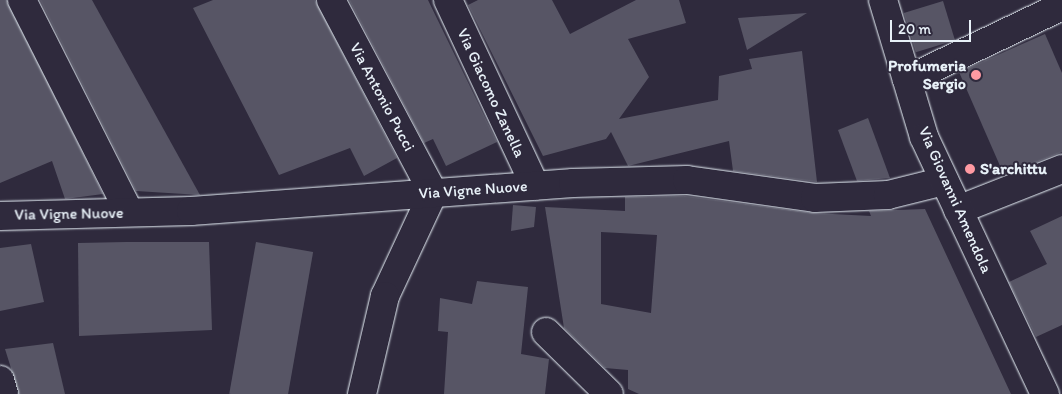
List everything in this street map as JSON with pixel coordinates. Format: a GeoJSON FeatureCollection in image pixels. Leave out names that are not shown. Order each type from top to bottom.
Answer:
{"type":"FeatureCollection","features":[{"type":"Feature","properties":{"kind":"street"},"geometry":{"type":"LineString","coordinates":[[22,0],[129,212]]}},
{"type":"Feature","properties":{"kind":"street","name":"Via Antonio Pucci"},"geometry":{"type":"LineString","coordinates":[[331,0],[433,193]]}},
{"type":"Feature","properties":{"kind":"street","name":"Via Giacomo Zanella"},"geometry":{"type":"LineString","coordinates":[[448,0],[535,186]]}},
{"type":"Feature","properties":{"kind":"street","name":"Via Giovanni Amendola"},"geometry":{"type":"LineString","coordinates":[[883,0],[924,137],[1045,394]]}},
{"type":"Feature","properties":{"kind":"street"},"geometry":{"type":"LineString","coordinates":[[907,80],[1062,6]]}},
{"type":"Feature","properties":{"kind":"street"},"geometry":{"type":"LineString","coordinates":[[958,210],[1062,169]]}},
{"type":"Feature","properties":{"kind":"street","name":"Via Vigne Nuove"},"geometry":{"type":"LineString","coordinates":[[0,216],[129,212],[535,186],[687,180],[815,198],[888,195],[944,181]]}},
{"type":"Feature","properties":{"kind":"street"},"geometry":{"type":"LineString","coordinates":[[362,394],[385,296],[433,193]]}},
{"type":"Feature","properties":{"kind":"street"},"geometry":{"type":"LineString","coordinates":[[546,332],[609,394]]}},
{"type":"Feature","properties":{"kind":"street"},"geometry":{"type":"LineString","coordinates":[[0,380],[4,394]]}},
{"type":"Feature","properties":{"kind":"building"},"geometry":{"type":"Polygon","coordinates":[[[0,0],[7,0],[103,194],[65,199],[52,161],[0,183],[0,0]]]}},
{"type":"Feature","properties":{"kind":"building"},"geometry":{"type":"Polygon","coordinates":[[[40,0],[92,0],[200,195],[136,191],[40,0]]]}},
{"type":"Feature","properties":{"kind":"building"},"geometry":{"type":"Polygon","coordinates":[[[213,0],[315,0],[397,158],[364,176],[350,148],[279,175],[193,8],[213,0]]]}},
{"type":"Feature","properties":{"kind":"building"},"geometry":{"type":"Polygon","coordinates":[[[349,0],[428,0],[497,142],[446,166],[433,139],[424,143],[349,0]]]}},
{"type":"Feature","properties":{"kind":"building"},"geometry":{"type":"Polygon","coordinates":[[[478,0],[552,0],[570,34],[636,0],[679,0],[686,23],[628,39],[649,77],[619,119],[718,100],[719,76],[752,69],[749,59],[802,51],[817,182],[733,171],[729,141],[628,166],[611,132],[606,139],[543,156],[468,5],[478,0]]]}},
{"type":"Feature","properties":{"kind":"building"},"geometry":{"type":"Polygon","coordinates":[[[943,1],[955,40],[916,52],[904,13],[943,1]]]}},
{"type":"Feature","properties":{"kind":"building"},"geometry":{"type":"Polygon","coordinates":[[[807,13],[747,50],[738,18],[807,13]]]}},
{"type":"Feature","properties":{"kind":"building"},"geometry":{"type":"Polygon","coordinates":[[[1045,34],[1062,73],[1062,152],[1004,175],[959,72],[1045,34]]]}},
{"type":"Feature","properties":{"kind":"building"},"geometry":{"type":"Polygon","coordinates":[[[868,118],[890,178],[857,181],[838,130],[868,118]]]}},
{"type":"Feature","properties":{"kind":"building"},"geometry":{"type":"Polygon","coordinates":[[[686,196],[813,213],[871,216],[869,211],[925,209],[1011,394],[639,394],[628,389],[628,370],[605,368],[564,328],[545,207],[625,211],[625,197],[686,196]],[[601,232],[601,304],[651,313],[657,235],[601,232]]]}},
{"type":"Feature","properties":{"kind":"building"},"geometry":{"type":"Polygon","coordinates":[[[513,205],[536,207],[534,227],[511,231],[513,205]]]}},
{"type":"Feature","properties":{"kind":"building"},"geometry":{"type":"Polygon","coordinates":[[[1062,216],[1062,325],[1036,337],[1009,282],[1047,264],[1030,231],[1062,216]]]}},
{"type":"Feature","properties":{"kind":"building"},"geometry":{"type":"Polygon","coordinates":[[[209,242],[212,330],[79,336],[78,243],[209,242]]]}},
{"type":"Feature","properties":{"kind":"building"},"geometry":{"type":"Polygon","coordinates":[[[256,242],[313,252],[288,394],[229,394],[256,242]]]}},
{"type":"Feature","properties":{"kind":"building"},"geometry":{"type":"Polygon","coordinates":[[[31,244],[44,302],[0,311],[0,248],[31,244]]]}},
{"type":"Feature","properties":{"kind":"building"},"geometry":{"type":"Polygon","coordinates":[[[477,281],[528,287],[521,354],[549,359],[545,394],[444,394],[448,332],[438,331],[440,298],[472,304],[477,281]]]}},
{"type":"Feature","properties":{"kind":"building"},"geometry":{"type":"Polygon","coordinates":[[[53,343],[65,394],[19,394],[5,349],[53,343]]]}},
{"type":"Feature","properties":{"kind":"place","name":"Profumeria Sergio"},"geometry":{"type":"Point","coordinates":[976,75]}},
{"type":"Feature","properties":{"kind":"place","name":"S'archittu"},"geometry":{"type":"Point","coordinates":[970,169]}}]}
